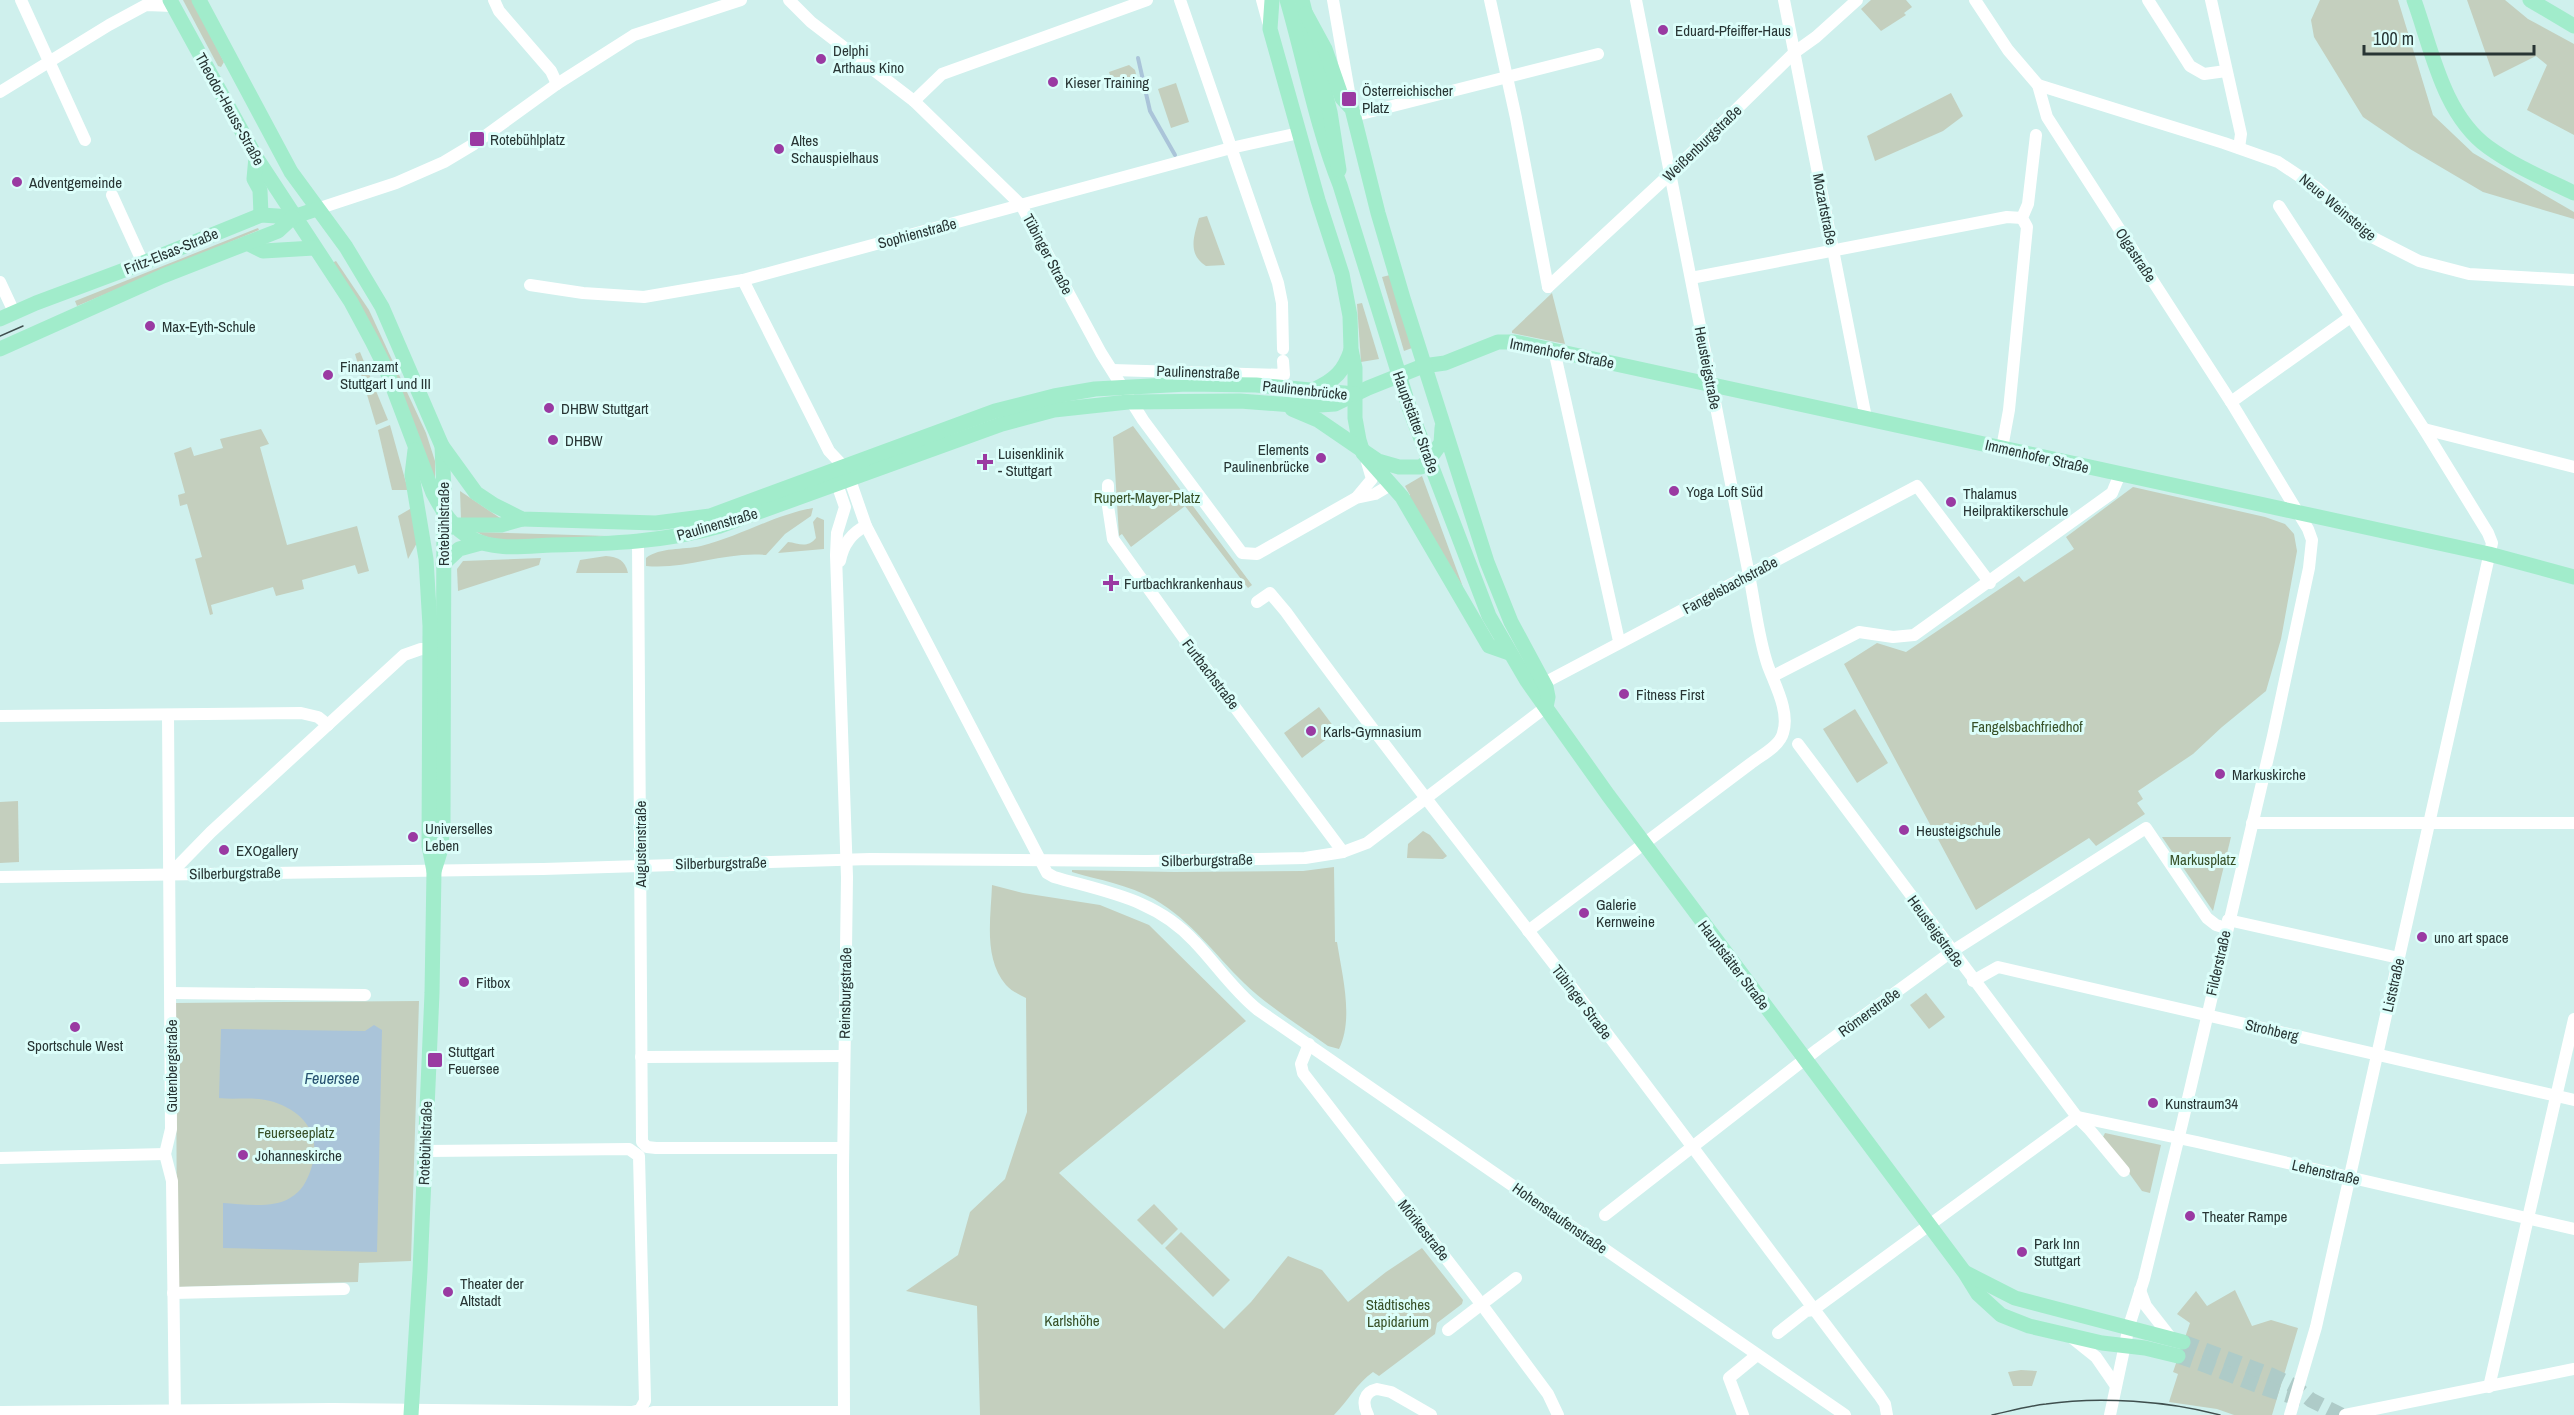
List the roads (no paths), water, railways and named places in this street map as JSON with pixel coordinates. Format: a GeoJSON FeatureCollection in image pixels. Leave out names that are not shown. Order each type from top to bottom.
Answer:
{"type":"FeatureCollection","features":[{"type":"Feature","properties":{"kind":"main road"},"geometry":{"type":"LineString","coordinates":[[1272,0],[1270,29],[1342,274],[1350,316],[1351,350],[1359,392],[1358,435],[1363,453],[1385,464],[1414,469]]}},
{"type":"Feature","properties":{"kind":"main road","name":"Hauptstätter Straße"},"geometry":{"type":"LineString","coordinates":[[1287,0],[1316,115],[1410,410],[1478,590],[1509,653],[1644,844],[1929,1224],[1978,1294],[2001,1315],[2070,1336],[2125,1346],[2177,1345]]}},
{"type":"Feature","properties":{"kind":"main road"},"geometry":{"type":"LineString","coordinates":[[2414,0],[2445,89],[2463,121],[2487,147],[2518,166],[2574,194]]}},
{"type":"Feature","properties":{"kind":"main road"},"geometry":{"type":"LineString","coordinates":[[2530,0],[2574,26]]}},
{"type":"Feature","properties":{"kind":"main road","name":"Theodor-Heuss-Straße"},"geometry":{"type":"LineString","coordinates":[[201,1],[272,140],[317,209]]}},
{"type":"Feature","properties":{"kind":"main road","name":"Theodor-Heuss-Straße"},"geometry":{"type":"LineString","coordinates":[[172,3],[256,157],[293,217]]}},
{"type":"Feature","properties":{"kind":"main road"},"geometry":{"type":"LineString","coordinates":[[1304,7],[1325,49],[1342,99],[1352,112],[1420,368],[1430,389],[1498,592],[1544,682],[1548,697],[1546,707]]}},
{"type":"Feature","properties":{"kind":"main road","name":"Hauptstätter Straße"},"geometry":{"type":"LineString","coordinates":[[1304,7],[1330,112],[1337,147],[1340,185]]}},
{"type":"Feature","properties":{"kind":"main road"},"geometry":{"type":"LineString","coordinates":[[205,66],[222,74],[229,71],[232,63]]}},
{"type":"Feature","properties":{"kind":"main road"},"geometry":{"type":"LineString","coordinates":[[256,157],[254,179],[260,190],[261,215]]}},
{"type":"Feature","properties":{"kind":"main road"},"geometry":{"type":"LineString","coordinates":[[293,217],[317,209]]}},
{"type":"Feature","properties":{"kind":"main road","name":"Rotebühlstraße"},"geometry":{"type":"LineString","coordinates":[[317,209],[362,271],[382,307],[442,446],[443,511],[449,528],[443,564],[436,809]]}},
{"type":"Feature","properties":{"kind":"main road","name":"Fritz-Elsas-Straße"},"geometry":{"type":"LineString","coordinates":[[7,316],[261,215],[293,217]]}},
{"type":"Feature","properties":{"kind":"main road","name":"Rotebühlstraße"},"geometry":{"type":"LineString","coordinates":[[293,217],[351,302],[372,341],[386,369],[416,447],[412,476],[426,559],[436,809],[440,852],[434,871],[425,1151],[411,1412]]}},
{"type":"Feature","properties":{"kind":"main road","name":"Fritz-Elsas-Straße"},"geometry":{"type":"LineString","coordinates":[[0,349],[46,326],[163,276],[278,231],[293,217]]}},
{"type":"Feature","properties":{"kind":"main road"},"geometry":{"type":"LineString","coordinates":[[247,243],[263,251],[314,248]]}},
{"type":"Feature","properties":{"kind":"main road"},"geometry":{"type":"LineString","coordinates":[[36,303],[45,309],[48,320],[46,326]]}},
{"type":"Feature","properties":{"kind":"main road","name":"Immenhofer Straße"},"geometry":{"type":"LineString","coordinates":[[1445,363],[1498,342],[1515,342],[2489,554],[2574,577]]}},
{"type":"Feature","properties":{"kind":"main road"},"geometry":{"type":"LineString","coordinates":[[1309,388],[1337,377],[1344,368],[1351,350]]}},
{"type":"Feature","properties":{"kind":"main road"},"geometry":{"type":"LineString","coordinates":[[1359,392],[1420,368],[1445,363]]}},
{"type":"Feature","properties":{"kind":"main road"},"geometry":{"type":"LineString","coordinates":[[1430,389],[1445,363]]}},
{"type":"Feature","properties":{"kind":"main road","name":"Paulinenbrücke"},"geometry":{"type":"LineString","coordinates":[[1030,401],[1095,389],[1154,385],[1236,385],[1359,392]]}},
{"type":"Feature","properties":{"kind":"main road","name":"Paulinenbrücke"},"geometry":{"type":"LineString","coordinates":[[1022,419],[1054,410],[1128,402],[1240,401],[1305,410],[1335,404],[1359,392]]}},
{"type":"Feature","properties":{"kind":"main road","name":"Paulinenstraße"},"geometry":{"type":"LineString","coordinates":[[449,528],[481,543],[503,547],[638,542],[689,535],[720,526],[984,415],[1030,401]]}},
{"type":"Feature","properties":{"kind":"main road"},"geometry":{"type":"LineString","coordinates":[[1305,410],[1363,453],[1392,484],[1434,454],[1441,442],[1442,425]]}},
{"type":"Feature","properties":{"kind":"main road","name":"Paulinenstraße"},"geometry":{"type":"LineString","coordinates":[[442,446],[476,493],[522,519],[637,524],[710,516],[1022,419]]}},
{"type":"Feature","properties":{"kind":"main road"},"geometry":{"type":"LineString","coordinates":[[416,447],[433,493],[443,511]]}},
{"type":"Feature","properties":{"kind":"main road","name":"Hauptstätter Straße"},"geometry":{"type":"LineString","coordinates":[[1392,484],[1489,646],[1509,653]]}},
{"type":"Feature","properties":{"kind":"main road"},"geometry":{"type":"LineString","coordinates":[[426,559],[433,543],[449,528],[501,525],[522,519]]}},
{"type":"Feature","properties":{"kind":"main road"},"geometry":{"type":"LineString","coordinates":[[443,564],[459,549],[481,543]]}},
{"type":"Feature","properties":{"kind":"main road","name":"Hauptstätter Straße"},"geometry":{"type":"LineString","coordinates":[[1965,1273],[2004,1294],[2129,1326],[2177,1345]]}},
{"type":"Feature","properties":{"kind":"main road"},"geometry":{"type":"LineString","coordinates":[[2014,1320],[2015,1316],[2032,1303]]}},
{"type":"Feature","properties":{"kind":"street"},"geometry":{"type":"LineString","coordinates":[[21,0],[85,140]]}},
{"type":"Feature","properties":{"kind":"street"},"geometry":{"type":"LineString","coordinates":[[484,0],[497,5],[551,71],[557,84]]}},
{"type":"Feature","properties":{"kind":"street"},"geometry":{"type":"LineString","coordinates":[[317,209],[387,186],[444,162],[474,144],[557,84],[634,35],[741,0]]}},
{"type":"Feature","properties":{"kind":"street","name":"Tübinger Straße"},"geometry":{"type":"LineString","coordinates":[[789,0],[811,22],[914,101],[1022,205],[1112,370],[1149,428],[1238,549],[1250,555],[1257,554],[1356,498]]}},
{"type":"Feature","properties":{"kind":"street"},"geometry":{"type":"LineString","coordinates":[[914,101],[942,74],[1126,4],[1147,0]]}},
{"type":"Feature","properties":{"kind":"street"},"geometry":{"type":"LineString","coordinates":[[1180,0],[1231,148]]}},
{"type":"Feature","properties":{"kind":"street"},"geometry":{"type":"LineString","coordinates":[[1262,0],[1270,29]]}},
{"type":"Feature","properties":{"kind":"street"},"geometry":{"type":"LineString","coordinates":[[1333,0],[1352,112],[1507,78],[1598,54]]}},
{"type":"Feature","properties":{"kind":"street"},"geometry":{"type":"LineString","coordinates":[[1490,0],[1507,78]]}},
{"type":"Feature","properties":{"kind":"street","name":"Heusteigstraße"},"geometry":{"type":"LineString","coordinates":[[1636,0],[1749,574],[1768,665],[1784,720],[1784,734],[1779,741],[1644,844]]}},
{"type":"Feature","properties":{"kind":"street","name":"Mozartstraße"},"geometry":{"type":"LineString","coordinates":[[1784,0],[1866,418]]}},
{"type":"Feature","properties":{"kind":"street","name":"Weißenburgstraße"},"geometry":{"type":"LineString","coordinates":[[1507,78],[1548,286],[1669,175],[1795,52],[1816,37],[1857,0]]}},
{"type":"Feature","properties":{"kind":"street","name":"Olgastraße"},"geometry":{"type":"LineString","coordinates":[[1975,0],[2008,50],[2038,85],[2047,117],[2231,402],[2298,512]]}},
{"type":"Feature","properties":{"kind":"street"},"geometry":{"type":"LineString","coordinates":[[2148,0],[2190,66],[2204,74],[2226,71]]}},
{"type":"Feature","properties":{"kind":"street"},"geometry":{"type":"LineString","coordinates":[[2211,0],[2241,134],[2239,148]]}},
{"type":"Feature","properties":{"kind":"street"},"geometry":{"type":"LineString","coordinates":[[0,92],[146,5],[172,3]]}},
{"type":"Feature","properties":{"kind":"street","name":"Neue Weinsteige"},"geometry":{"type":"LineString","coordinates":[[2038,85],[2278,162],[2298,173],[2370,236],[2419,261],[2469,274],[2574,280]]}},
{"type":"Feature","properties":{"kind":"street","name":"Sophienstraße"},"geometry":{"type":"LineString","coordinates":[[530,285],[583,293],[644,297],[743,280],[1231,148],[1299,133]]}},
{"type":"Feature","properties":{"kind":"street"},"geometry":{"type":"LineString","coordinates":[[2002,448],[2008,410],[2026,227],[2022,218],[2028,204],[2036,135]]}},
{"type":"Feature","properties":{"kind":"street","name":"Paulinenstraße"},"geometry":{"type":"LineString","coordinates":[[1112,370],[1284,375],[1282,303],[1278,284],[1231,148]]}},
{"type":"Feature","properties":{"kind":"street"},"geometry":{"type":"LineString","coordinates":[[112,195],[143,263]]}},
{"type":"Feature","properties":{"kind":"street"},"geometry":{"type":"LineString","coordinates":[[2279,206],[2349,318],[2424,429],[2488,533],[2492,543],[2489,554]]}},
{"type":"Feature","properties":{"kind":"street"},"geometry":{"type":"LineString","coordinates":[[1691,278],[2007,217],[2022,218]]}},
{"type":"Feature","properties":{"kind":"street"},"geometry":{"type":"LineString","coordinates":[[743,280],[840,476],[1023,822],[1039,861]]}},
{"type":"Feature","properties":{"kind":"street"},"geometry":{"type":"LineString","coordinates":[[0,282],[7,316]]}},
{"type":"Feature","properties":{"kind":"street"},"geometry":{"type":"LineString","coordinates":[[2231,402],[2349,318]]}},
{"type":"Feature","properties":{"kind":"street"},"geometry":{"type":"LineString","coordinates":[[1554,350],[1619,641]]}},
{"type":"Feature","properties":{"kind":"street"},"geometry":{"type":"LineString","coordinates":[[2424,429],[2574,468]]}},
{"type":"Feature","properties":{"kind":"street"},"geometry":{"type":"LineString","coordinates":[[1356,498],[1373,475],[1363,453]]}},
{"type":"Feature","properties":{"kind":"street"},"geometry":{"type":"LineString","coordinates":[[1773,676],[1860,632],[1893,637],[1914,635],[1990,583],[2112,493],[2120,474]]}},
{"type":"Feature","properties":{"kind":"street"},"geometry":{"type":"LineString","coordinates":[[840,476],[845,507],[866,526]]}},
{"type":"Feature","properties":{"kind":"street"},"geometry":{"type":"LineString","coordinates":[[1356,498],[1375,494],[1392,484]]}},
{"type":"Feature","properties":{"kind":"street","name":"Furtbachstraße"},"geometry":{"type":"LineString","coordinates":[[1108,485],[1108,506],[1113,539],[1343,852]]}},
{"type":"Feature","properties":{"kind":"street","name":"Fangelsbachstraße"},"geometry":{"type":"LineString","coordinates":[[1544,682],[1917,486],[1990,583]]}},
{"type":"Feature","properties":{"kind":"street","name":"Reinsburgstraße"},"geometry":{"type":"LineString","coordinates":[[844,1413],[843,1148],[846,859],[837,533],[845,507]]}},
{"type":"Feature","properties":{"kind":"street","name":"Filderstraße"},"geometry":{"type":"LineString","coordinates":[[2110,1415],[2129,1326],[2178,1138],[2252,823],[2312,551],[2312,540],[2298,512]]}},
{"type":"Feature","properties":{"kind":"street","name":"Reinsburgstraße"},"geometry":{"type":"LineString","coordinates":[[838,571],[846,543],[856,530],[866,526]]}},
{"type":"Feature","properties":{"kind":"street","name":"Augustenstraße"},"geometry":{"type":"LineString","coordinates":[[638,542],[641,1284],[645,1401],[643,1413]]}},
{"type":"Feature","properties":{"kind":"street","name":"Liststraße"},"geometry":{"type":"LineString","coordinates":[[2290,1415],[2316,1328],[2489,554]]}},
{"type":"Feature","properties":{"kind":"street","name":"Tübinger Straße"},"geometry":{"type":"LineString","coordinates":[[1257,602],[1270,593],[1879,1395],[1885,1404],[1887,1415]]}},
{"type":"Feature","properties":{"kind":"street"},"geometry":{"type":"LineString","coordinates":[[170,874],[202,840],[404,655],[430,650]]}},
{"type":"Feature","properties":{"kind":"street"},"geometry":{"type":"LineString","coordinates":[[1425,798],[1546,707]]}},
{"type":"Feature","properties":{"kind":"street"},"geometry":{"type":"LineString","coordinates":[[0,716],[311,714],[328,725]]}},
{"type":"Feature","properties":{"kind":"street","name":"Gutenbergstraße"},"geometry":{"type":"LineString","coordinates":[[168,715],[171,1129],[165,1154],[172,1181],[175,1413]]}},
{"type":"Feature","properties":{"kind":"street","name":"Heusteigstraße"},"geometry":{"type":"LineString","coordinates":[[1798,744],[2076,1117],[2089,1128],[2124,1172]]}},
{"type":"Feature","properties":{"kind":"street","name":"Silberburgstraße"},"geometry":{"type":"LineString","coordinates":[[0,877],[434,871],[846,859],[1039,861],[1305,858],[1343,852],[1367,843],[1425,798]]}},
{"type":"Feature","properties":{"kind":"street"},"geometry":{"type":"LineString","coordinates":[[2252,823],[2574,823]]}},
{"type":"Feature","properties":{"kind":"street","name":"Römerstraße"},"geometry":{"type":"LineString","coordinates":[[1605,1215],[1805,1059],[1951,952],[2146,828],[2207,918],[2216,925],[2227,924]]}},
{"type":"Feature","properties":{"kind":"street"},"geometry":{"type":"LineString","coordinates":[[1528,931],[1644,844]]}},
{"type":"Feature","properties":{"kind":"street","name":"Hohenstaufenstraße"},"geometry":{"type":"LineString","coordinates":[[1039,861],[1054,877],[1121,895],[1168,918],[1195,942],[1234,989],[1275,1020],[1845,1415]]}},
{"type":"Feature","properties":{"kind":"street"},"geometry":{"type":"LineString","coordinates":[[2227,924],[2399,958]]}},
{"type":"Feature","properties":{"kind":"street","name":"Strohberg"},"geometry":{"type":"LineString","coordinates":[[1973,981],[1998,967],[2574,1100]]}},
{"type":"Feature","properties":{"kind":"street"},"geometry":{"type":"LineString","coordinates":[[170,993],[365,995]]}},
{"type":"Feature","properties":{"kind":"street"},"geometry":{"type":"LineString","coordinates":[[2489,1387],[2574,1019]]}},
{"type":"Feature","properties":{"kind":"street","name":"Mörikestraße"},"geometry":{"type":"LineString","coordinates":[[1309,1044],[1301,1064],[1303,1072],[1482,1305],[1548,1394],[1558,1415]]}},
{"type":"Feature","properties":{"kind":"street"},"geometry":{"type":"LineString","coordinates":[[641,1057],[844,1056]]}},
{"type":"Feature","properties":{"kind":"street"},"geometry":{"type":"LineString","coordinates":[[1778,1333],[1806,1311],[1813,1310],[2076,1117]]}},
{"type":"Feature","properties":{"kind":"street","name":"Lehenstraße"},"geometry":{"type":"LineString","coordinates":[[2076,1117],[2178,1138],[2574,1229]]}},
{"type":"Feature","properties":{"kind":"street"},"geometry":{"type":"LineString","coordinates":[[425,1151],[843,1148]]}},
{"type":"Feature","properties":{"kind":"street"},"geometry":{"type":"LineString","coordinates":[[0,1158],[165,1154]]}},
{"type":"Feature","properties":{"kind":"street"},"geometry":{"type":"LineString","coordinates":[[1448,1330],[1516,1278]]}},
{"type":"Feature","properties":{"kind":"street"},"geometry":{"type":"LineString","coordinates":[[172,1293],[345,1289]]}},
{"type":"Feature","properties":{"kind":"street"},"geometry":{"type":"LineString","coordinates":[[2140,1290],[2146,1306],[2177,1345]]}},
{"type":"Feature","properties":{"kind":"street"},"geometry":{"type":"LineString","coordinates":[[2070,1336],[2096,1357],[2116,1386]]}},
{"type":"Feature","properties":{"kind":"street"},"geometry":{"type":"LineString","coordinates":[[1743,1415],[1728,1378],[1757,1355]]}},
{"type":"Feature","properties":{"kind":"street"},"geometry":{"type":"LineString","coordinates":[[2345,1415],[2574,1369]]}},
{"type":"Feature","properties":{"kind":"street"},"geometry":{"type":"LineString","coordinates":[[1368,1415],[1364,1408],[1364,1400],[1372,1390],[1377,1389],[1391,1392],[1431,1415]]}},
{"type":"Feature","properties":{"kind":"street"},"geometry":{"type":"LineString","coordinates":[[0,1412],[844,1413]]}},
{"type":"Feature","properties":{"kind":"water","name":"Feuersee"},"geometry":{"type":"Polygon","coordinates":[[[374,1025],[382,1030],[377,1252],[223,1248],[223,1203],[266,1205],[290,1198],[301,1189],[308,1178],[314,1157],[314,1146],[309,1127],[295,1112],[274,1102],[261,1099],[219,1098],[221,1029],[365,1031],[374,1025]]]}},
{"type":"Feature","properties":{"kind":"waterway"},"geometry":{"type":"LineString","coordinates":[[1138,58],[1150,111],[1175,155]]}},
{"type":"Feature","properties":{"kind":"tunnel"},"geometry":{"type":"LineString","coordinates":[[2183,1342],[2271,1375],[2294,1386],[2311,1400],[2341,1415]]}},
{"type":"Feature","properties":{"kind":"tunnel"},"geometry":{"type":"LineString","coordinates":[[2178,1356],[2275,1392],[2308,1400]]}},
{"type":"Feature","properties":{"kind":"tram line"},"geometry":{"type":"LineString","coordinates":[[0,336],[23,326]]}},
{"type":"Feature","properties":{"kind":"tram line"},"geometry":{"type":"LineString","coordinates":[[1992,1415],[2026,1407],[2088,1400],[2156,1403],[2220,1415]]}},
{"type":"Feature","properties":{"kind":"place","name":"Eduard-Pfeiffer-Haus"},"geometry":{"type":"Point","coordinates":[1663,30]}},
{"type":"Feature","properties":{"kind":"place","name":"Delphi Arthaus Kino"},"geometry":{"type":"Point","coordinates":[821,59]}},
{"type":"Feature","properties":{"kind":"place","name":"Kieser Training"},"geometry":{"type":"Point","coordinates":[1053,82]}},
{"type":"Feature","properties":{"kind":"place","name":"Österreichischer Platz"},"geometry":{"type":"Point","coordinates":[1349,99]}},
{"type":"Feature","properties":{"kind":"place","name":"Rotebühlplatz"},"geometry":{"type":"Point","coordinates":[477,139]}},
{"type":"Feature","properties":{"kind":"place","name":"Altes Schauspielhaus"},"geometry":{"type":"Point","coordinates":[779,149]}},
{"type":"Feature","properties":{"kind":"place","name":"Adventgemeinde"},"geometry":{"type":"Point","coordinates":[17,182]}},
{"type":"Feature","properties":{"kind":"place","name":"Max-Eyth-Schule"},"geometry":{"type":"Point","coordinates":[150,326]}},
{"type":"Feature","properties":{"kind":"place","name":"Finanzamt Stuttgart I und III"},"geometry":{"type":"Point","coordinates":[328,375]}},
{"type":"Feature","properties":{"kind":"place","name":"DHBW Stuttgart"},"geometry":{"type":"Point","coordinates":[549,408]}},
{"type":"Feature","properties":{"kind":"place","name":"DHBW"},"geometry":{"type":"Point","coordinates":[553,440]}},
{"type":"Feature","properties":{"kind":"place","name":"Elements Paulinenbrücke"},"geometry":{"type":"Point","coordinates":[1321,458]}},
{"type":"Feature","properties":{"kind":"place","name":"Luisenklinik - Stuttgart"},"geometry":{"type":"Point","coordinates":[985,462]}},
{"type":"Feature","properties":{"kind":"place","name":"Yoga Loft Süd"},"geometry":{"type":"Point","coordinates":[1674,491]}},
{"type":"Feature","properties":{"kind":"place","name":"Thalamus Heilpraktikerschule"},"geometry":{"type":"Point","coordinates":[1951,502]}},
{"type":"Feature","properties":{"kind":"place","name":"Furtbachkrankenhaus"},"geometry":{"type":"Point","coordinates":[1111,583]}},
{"type":"Feature","properties":{"kind":"place","name":"Fitness First"},"geometry":{"type":"Point","coordinates":[1624,694]}},
{"type":"Feature","properties":{"kind":"place","name":"Karls-Gymnasium"},"geometry":{"type":"Point","coordinates":[1311,731]}},
{"type":"Feature","properties":{"kind":"place","name":"Markuskirche"},"geometry":{"type":"Point","coordinates":[2220,774]}},
{"type":"Feature","properties":{"kind":"place","name":"Heusteigschule"},"geometry":{"type":"Point","coordinates":[1904,830]}},
{"type":"Feature","properties":{"kind":"place","name":"Universelles Leben"},"geometry":{"type":"Point","coordinates":[413,837]}},
{"type":"Feature","properties":{"kind":"place","name":"EXOgallery"},"geometry":{"type":"Point","coordinates":[224,850]}},
{"type":"Feature","properties":{"kind":"place","name":"Galerie Kernweine"},"geometry":{"type":"Point","coordinates":[1584,913]}},
{"type":"Feature","properties":{"kind":"place","name":"uno art space"},"geometry":{"type":"Point","coordinates":[2422,937]}},
{"type":"Feature","properties":{"kind":"place","name":"Fitbox"},"geometry":{"type":"Point","coordinates":[464,982]}},
{"type":"Feature","properties":{"kind":"place","name":"Sportschule West"},"geometry":{"type":"Point","coordinates":[75,1027]}},
{"type":"Feature","properties":{"kind":"place","name":"Stuttgart Feuersee"},"geometry":{"type":"Point","coordinates":[435,1060]}},
{"type":"Feature","properties":{"kind":"place","name":"Kunstraum34"},"geometry":{"type":"Point","coordinates":[2153,1103]}},
{"type":"Feature","properties":{"kind":"place","name":"Johanneskirche"},"geometry":{"type":"Point","coordinates":[243,1155]}},
{"type":"Feature","properties":{"kind":"place","name":"Theater Rampe"},"geometry":{"type":"Point","coordinates":[2190,1216]}},
{"type":"Feature","properties":{"kind":"place","name":"Park Inn Stuttgart"},"geometry":{"type":"Point","coordinates":[2022,1252]}},
{"type":"Feature","properties":{"kind":"place","name":"Theater der Altstadt"},"geometry":{"type":"Point","coordinates":[448,1292]}},
{"type":"Feature","properties":{"kind":"park label","name":"Rupert-Mayer-Platz"},"geometry":{"type":"Point","coordinates":[1147,497]}},
{"type":"Feature","properties":{"kind":"park label","name":"Fangelsbachfriedhof"},"geometry":{"type":"Point","coordinates":[2027,726]}},
{"type":"Feature","properties":{"kind":"park label","name":"Markusplatz"},"geometry":{"type":"Point","coordinates":[2203,859]}},
{"type":"Feature","properties":{"kind":"park label","name":"Feuerseeplatz"},"geometry":{"type":"Point","coordinates":[296,1132]}},
{"type":"Feature","properties":{"kind":"park label","name":"Städtisches Lapidarium"},"geometry":{"type":"Point","coordinates":[1398,1312]}},
{"type":"Feature","properties":{"kind":"park label","name":"Karlshöhe"},"geometry":{"type":"Point","coordinates":[1072,1320]}}]}
